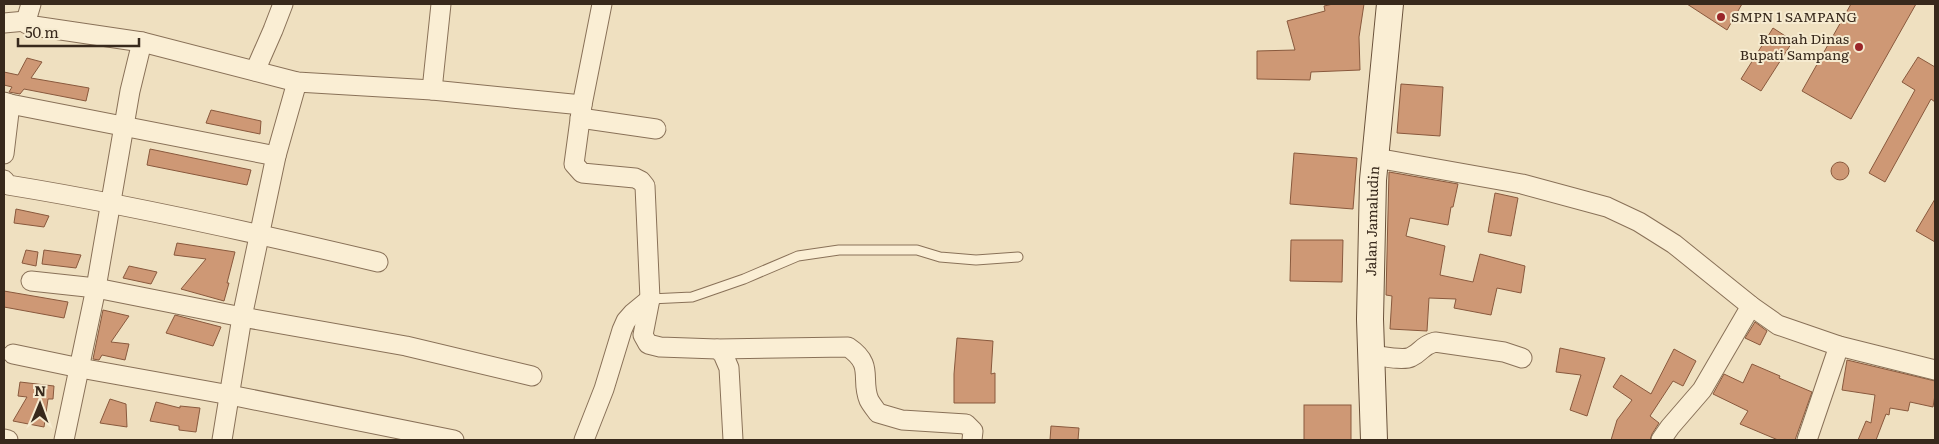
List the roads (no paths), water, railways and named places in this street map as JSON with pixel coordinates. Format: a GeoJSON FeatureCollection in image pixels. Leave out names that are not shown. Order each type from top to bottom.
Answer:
{"type":"FeatureCollection","features":[{"type":"Feature","properties":{"kind":"street"},"geometry":{"type":"LineString","coordinates":[[255,71],[283,4]]}},
{"type":"Feature","properties":{"kind":"street"},"geometry":{"type":"LineString","coordinates":[[432,90],[441,4]]}},
{"type":"Feature","properties":{"kind":"street"},"geometry":{"type":"LineString","coordinates":[[602,4],[581,112],[574,161],[578,171],[582,173],[634,178],[641,181],[645,186],[650,299],[643,335],[648,344],[660,347],[717,349],[848,347],[857,353],[865,367],[868,399],[878,413],[902,420],[966,424],[973,431],[972,440]]}},
{"type":"Feature","properties":{"kind":"street","name":"Jalan Jamaludin"},"geometry":{"type":"LineString","coordinates":[[1374,440],[1371,356],[1374,180],[1390,4]]}},
{"type":"Feature","properties":{"kind":"street"},"geometry":{"type":"LineString","coordinates":[[29,12],[27,24],[34,26],[142,42],[297,82],[432,90],[581,112],[656,129]]}},
{"type":"Feature","properties":{"kind":"street"},"geometry":{"type":"LineString","coordinates":[[4,23],[29,12]]}},
{"type":"Feature","properties":{"kind":"street"},"geometry":{"type":"LineString","coordinates":[[64,440],[96,288],[124,127],[142,42]]}},
{"type":"Feature","properties":{"kind":"street"},"geometry":{"type":"LineString","coordinates":[[222,440],[242,317],[276,156],[297,82]]}},
{"type":"Feature","properties":{"kind":"street"},"geometry":{"type":"LineString","coordinates":[[4,154],[7,103],[276,156]]}},
{"type":"Feature","properties":{"kind":"street"},"geometry":{"type":"LineString","coordinates":[[1376,158],[1522,184],[1607,207],[1639,222],[1674,244],[1751,306],[1778,325],[1839,346],[1935,370]]}},
{"type":"Feature","properties":{"kind":"street"},"geometry":{"type":"LineString","coordinates":[[4,180],[8,185],[110,203],[260,234],[378,262]]}},
{"type":"Feature","properties":{"kind":"street"},"geometry":{"type":"LineString","coordinates":[[31,281],[96,288],[242,317],[406,346],[532,376]]}},
{"type":"Feature","properties":{"kind":"street"},"geometry":{"type":"LineString","coordinates":[[584,440],[604,390],[626,321],[650,299]]}},
{"type":"Feature","properties":{"kind":"street"},"geometry":{"type":"LineString","coordinates":[[1661,440],[1702,390],[1751,306]]}},
{"type":"Feature","properties":{"kind":"street"},"geometry":{"type":"LineString","coordinates":[[1371,356],[1408,358],[1416,354],[1425,345],[1435,342],[1504,352],[1522,358]]}},
{"type":"Feature","properties":{"kind":"street"},"geometry":{"type":"LineString","coordinates":[[1807,440],[1839,346]]}},
{"type":"Feature","properties":{"kind":"street"},"geometry":{"type":"LineString","coordinates":[[717,349],[724,354],[729,368],[733,440]]}},
{"type":"Feature","properties":{"kind":"street"},"geometry":{"type":"LineString","coordinates":[[13,354],[454,440]]}},
{"type":"Feature","properties":{"kind":"lane"},"geometry":{"type":"LineString","coordinates":[[650,299],[692,297],[798,256],[838,250],[917,250],[940,257],[976,260],[1018,257]]}},
{"type":"Feature","properties":{"kind":"place","name":"SMPN 1 SAMPANG"},"geometry":{"type":"Point","coordinates":[1721,17]}},
{"type":"Feature","properties":{"kind":"place","name":"Rumah Dinas Bupati Sampang"},"geometry":{"type":"Point","coordinates":[1859,47]}}]}
